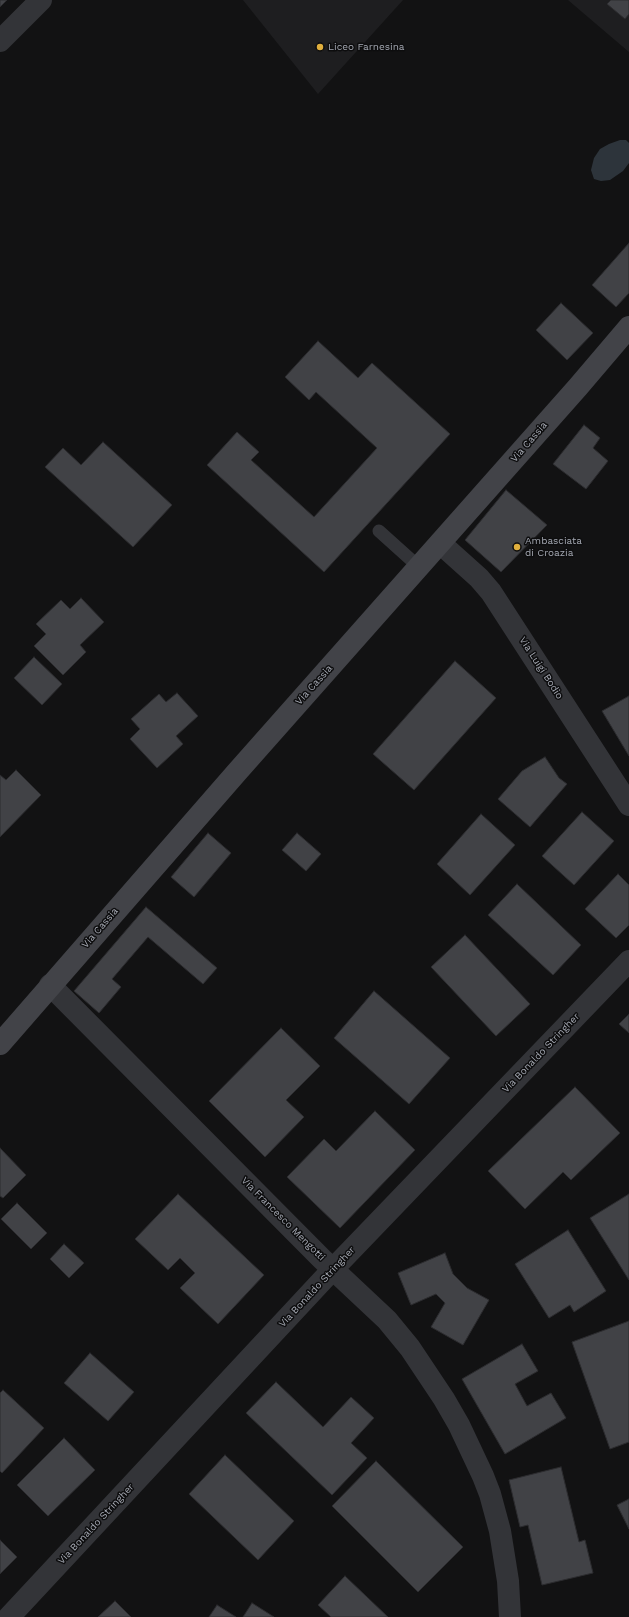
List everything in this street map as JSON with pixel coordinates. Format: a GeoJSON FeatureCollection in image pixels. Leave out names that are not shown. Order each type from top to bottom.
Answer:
{"type":"FeatureCollection","features":[{"type":"Feature","properties":{"kind":"street"},"geometry":{"type":"LineString","coordinates":[[2,35],[41,0]]}},
{"type":"Feature","properties":{"kind":"street","name":"Via Cassia"},"geometry":{"type":"LineString","coordinates":[[0,1044],[629,327]]}},
{"type":"Feature","properties":{"kind":"street","name":"Via Luigi Bodio"},"geometry":{"type":"LineString","coordinates":[[440,543],[479,578],[491,592],[629,805]]}},
{"type":"Feature","properties":{"kind":"street","name":"Via Bonaldo Stringher"},"geometry":{"type":"LineString","coordinates":[[9,1617],[333,1269],[629,961]]}},
{"type":"Feature","properties":{"kind":"street","name":"Via Francesco Mengotti"},"geometry":{"type":"LineString","coordinates":[[50,986],[401,1335],[444,1399],[459,1425],[483,1476],[495,1512],[508,1581],[510,1617]]}},
{"type":"Feature","properties":{"kind":"lane"},"geometry":{"type":"LineString","coordinates":[[379,531],[419,567]]}},
{"type":"Feature","properties":{"kind":"shaded area","name":"Liceo Farnesina"},"geometry":{"type":"Polygon","coordinates":[[[243,0],[403,0],[318,94],[243,0]]]}},
{"type":"Feature","properties":{"kind":"shaded area"},"geometry":{"type":"Polygon","coordinates":[[[568,0],[629,0],[629,52],[568,0]]]}},
{"type":"Feature","properties":{"kind":"shaded area"},"geometry":{"type":"Polygon","coordinates":[[[620,140],[626,140],[629,143],[629,163],[623,171],[610,180],[601,181],[594,179],[591,170],[594,158],[600,149],[620,140]]]}},
{"type":"Feature","properties":{"kind":"building"},"geometry":{"type":"Polygon","coordinates":[[[0,0],[7,0],[0,7],[0,0]]]}},
{"type":"Feature","properties":{"kind":"building"},"geometry":{"type":"Polygon","coordinates":[[[611,0],[629,0],[629,14],[625,19],[607,4],[611,0]]]}},
{"type":"Feature","properties":{"kind":"building"},"geometry":{"type":"Polygon","coordinates":[[[629,243],[629,293],[616,307],[592,285],[629,243]]]}},
{"type":"Feature","properties":{"kind":"building"},"geometry":{"type":"Polygon","coordinates":[[[561,303],[593,333],[567,360],[536,330],[561,303]]]}},
{"type":"Feature","properties":{"kind":"building"},"geometry":{"type":"Polygon","coordinates":[[[318,341],[358,378],[372,363],[450,434],[324,572],[207,465],[237,432],[259,452],[251,460],[314,517],[377,448],[316,392],[309,400],[285,377],[318,341]]]}},
{"type":"Feature","properties":{"kind":"building"},"geometry":{"type":"Polygon","coordinates":[[[584,425],[600,438],[593,448],[608,461],[586,489],[553,464],[584,425]]]}},
{"type":"Feature","properties":{"kind":"building"},"geometry":{"type":"Polygon","coordinates":[[[103,442],[172,505],[133,547],[45,467],[63,448],[81,465],[103,442]]]}},
{"type":"Feature","properties":{"kind":"building"},"geometry":{"type":"Polygon","coordinates":[[[506,490],[547,525],[501,572],[465,540],[506,490]]]}},
{"type":"Feature","properties":{"kind":"building"},"geometry":{"type":"Polygon","coordinates":[[[81,598],[104,622],[80,645],[86,652],[63,675],[34,646],[46,634],[36,624],[61,600],[70,609],[81,598]]]}},
{"type":"Feature","properties":{"kind":"building"},"geometry":{"type":"Polygon","coordinates":[[[34,657],[62,684],[42,705],[14,678],[34,657]]]}},
{"type":"Feature","properties":{"kind":"building"},"geometry":{"type":"Polygon","coordinates":[[[455,661],[496,698],[414,790],[373,754],[455,661]]]}},
{"type":"Feature","properties":{"kind":"building"},"geometry":{"type":"Polygon","coordinates":[[[177,693],[198,716],[176,736],[183,744],[157,768],[130,739],[140,729],[131,719],[159,694],[166,702],[177,693]]]}},
{"type":"Feature","properties":{"kind":"building"},"geometry":{"type":"Polygon","coordinates":[[[629,696],[629,756],[602,711],[629,696]]]}},
{"type":"Feature","properties":{"kind":"building"},"geometry":{"type":"Polygon","coordinates":[[[545,757],[559,778],[567,784],[530,827],[498,799],[522,771],[545,757]]]}},
{"type":"Feature","properties":{"kind":"building"},"geometry":{"type":"Polygon","coordinates":[[[16,770],[41,795],[0,837],[0,775],[6,780],[16,770]]]}},
{"type":"Feature","properties":{"kind":"building"},"geometry":{"type":"Polygon","coordinates":[[[582,812],[614,841],[574,885],[542,856],[582,812]]]}},
{"type":"Feature","properties":{"kind":"building"},"geometry":{"type":"Polygon","coordinates":[[[481,814],[515,845],[470,895],[437,864],[481,814]]]}},
{"type":"Feature","properties":{"kind":"building"},"geometry":{"type":"Polygon","coordinates":[[[208,833],[231,853],[194,897],[171,877],[208,833]]]}},
{"type":"Feature","properties":{"kind":"building"},"geometry":{"type":"Polygon","coordinates":[[[297,833],[321,854],[306,871],[282,850],[297,833]]]}},
{"type":"Feature","properties":{"kind":"building"},"geometry":{"type":"Polygon","coordinates":[[[618,874],[629,885],[629,925],[616,938],[585,909],[618,874]]]}},
{"type":"Feature","properties":{"kind":"building"},"geometry":{"type":"Polygon","coordinates":[[[517,884],[581,945],[553,975],[488,915],[517,884]]]}},
{"type":"Feature","properties":{"kind":"building"},"geometry":{"type":"Polygon","coordinates":[[[146,907],[217,968],[203,984],[148,937],[112,979],[121,987],[99,1013],[74,991],[146,907]]]}},
{"type":"Feature","properties":{"kind":"building"},"geometry":{"type":"Polygon","coordinates":[[[465,935],[530,1004],[496,1036],[431,967],[465,935]]]}},
{"type":"Feature","properties":{"kind":"building"},"geometry":{"type":"Polygon","coordinates":[[[374,991],[450,1058],[409,1104],[334,1038],[374,991]]]}},
{"type":"Feature","properties":{"kind":"building"},"geometry":{"type":"Polygon","coordinates":[[[629,1014],[629,1033],[619,1024],[629,1014]]]}},
{"type":"Feature","properties":{"kind":"building"},"geometry":{"type":"Polygon","coordinates":[[[281,1028],[320,1066],[286,1100],[304,1117],[265,1157],[209,1101],[281,1028]]]}},
{"type":"Feature","properties":{"kind":"building"},"geometry":{"type":"Polygon","coordinates":[[[575,1087],[620,1133],[571,1180],[563,1172],[525,1209],[488,1171],[575,1087]]]}},
{"type":"Feature","properties":{"kind":"building"},"geometry":{"type":"Polygon","coordinates":[[[375,1111],[415,1150],[340,1228],[287,1177],[324,1139],[336,1151],[375,1111]]]}},
{"type":"Feature","properties":{"kind":"building"},"geometry":{"type":"Polygon","coordinates":[[[0,1148],[26,1175],[3,1198],[0,1196],[0,1148]]]}},
{"type":"Feature","properties":{"kind":"building"},"geometry":{"type":"Polygon","coordinates":[[[178,1194],[264,1275],[218,1324],[180,1288],[195,1273],[180,1258],[168,1270],[135,1239],[178,1194]]]}},
{"type":"Feature","properties":{"kind":"building"},"geometry":{"type":"Polygon","coordinates":[[[629,1194],[629,1280],[590,1218],[629,1194]]]}},
{"type":"Feature","properties":{"kind":"building"},"geometry":{"type":"Polygon","coordinates":[[[17,1203],[47,1233],[31,1249],[1,1219],[17,1203]]]}},
{"type":"Feature","properties":{"kind":"building"},"geometry":{"type":"Polygon","coordinates":[[[568,1230],[606,1291],[574,1312],[570,1305],[549,1318],[515,1264],[568,1230]]]}},
{"type":"Feature","properties":{"kind":"building"},"geometry":{"type":"Polygon","coordinates":[[[64,1244],[84,1263],[69,1278],[50,1259],[64,1244]]]}},
{"type":"Feature","properties":{"kind":"building"},"geometry":{"type":"Polygon","coordinates":[[[445,1253],[453,1274],[467,1288],[489,1300],[463,1345],[431,1327],[445,1303],[436,1294],[411,1305],[398,1273],[445,1253]]]}},
{"type":"Feature","properties":{"kind":"building"},"geometry":{"type":"Polygon","coordinates":[[[629,1321],[629,1442],[610,1449],[572,1342],[629,1321]]]}},
{"type":"Feature","properties":{"kind":"building"},"geometry":{"type":"Polygon","coordinates":[[[522,1344],[538,1371],[515,1384],[527,1406],[551,1393],[566,1418],[505,1454],[462,1379],[522,1344]]]}},
{"type":"Feature","properties":{"kind":"building"},"geometry":{"type":"Polygon","coordinates":[[[90,1353],[134,1392],[108,1421],[64,1383],[90,1353]]]}},
{"type":"Feature","properties":{"kind":"building"},"geometry":{"type":"Polygon","coordinates":[[[276,1382],[323,1427],[351,1397],[374,1418],[351,1443],[367,1458],[332,1495],[246,1413],[276,1382]]]}},
{"type":"Feature","properties":{"kind":"building"},"geometry":{"type":"Polygon","coordinates":[[[3,1390],[44,1428],[2,1473],[0,1471],[0,1393],[3,1390]]]}},
{"type":"Feature","properties":{"kind":"building"},"geometry":{"type":"Polygon","coordinates":[[[64,1438],[95,1470],[48,1516],[17,1485],[64,1438]]]}},
{"type":"Feature","properties":{"kind":"building"},"geometry":{"type":"Polygon","coordinates":[[[225,1455],[294,1521],[258,1560],[189,1494],[225,1455]]]}},
{"type":"Feature","properties":{"kind":"building"},"geometry":{"type":"Polygon","coordinates":[[[376,1461],[463,1547],[418,1592],[332,1506],[376,1461]]]}},
{"type":"Feature","properties":{"kind":"building"},"geometry":{"type":"Polygon","coordinates":[[[561,1467],[579,1542],[585,1540],[593,1573],[542,1585],[528,1525],[520,1527],[509,1480],[561,1467]]]}},
{"type":"Feature","properties":{"kind":"building"},"geometry":{"type":"Polygon","coordinates":[[[629,1499],[629,1529],[617,1505],[629,1499]]]}},
{"type":"Feature","properties":{"kind":"building"},"geometry":{"type":"Polygon","coordinates":[[[0,1540],[17,1557],[0,1574],[0,1540]]]}},
{"type":"Feature","properties":{"kind":"building"},"geometry":{"type":"Polygon","coordinates":[[[345,1576],[388,1617],[331,1617],[318,1605],[345,1576]]]}},
{"type":"Feature","properties":{"kind":"building"},"geometry":{"type":"Polygon","coordinates":[[[115,1601],[131,1617],[98,1617],[115,1601]]]}},
{"type":"Feature","properties":{"kind":"building"},"geometry":{"type":"Polygon","coordinates":[[[252,1603],[274,1617],[243,1617],[252,1603]]]}},
{"type":"Feature","properties":{"kind":"building"},"geometry":{"type":"Polygon","coordinates":[[[217,1605],[236,1617],[209,1617],[217,1605]]]}},
{"type":"Feature","properties":{"kind":"place","name":"Liceo Farnesina"},"geometry":{"type":"Point","coordinates":[320,47]}},
{"type":"Feature","properties":{"kind":"place","name":"Ambasciata di Croazia"},"geometry":{"type":"Point","coordinates":[517,547]}}]}
